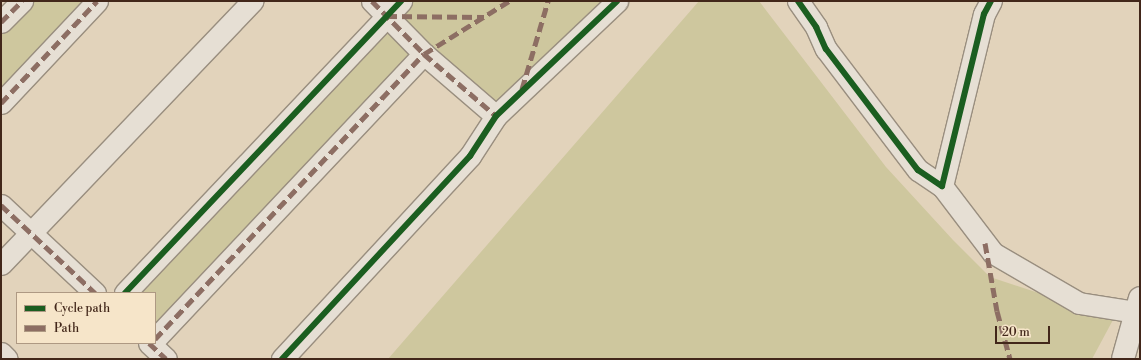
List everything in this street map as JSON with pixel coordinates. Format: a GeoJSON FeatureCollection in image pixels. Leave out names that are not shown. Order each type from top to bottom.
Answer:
{"type":"FeatureCollection","features":[{"type":"Feature","properties":{"kind":"street"},"geometry":{"type":"LineString","coordinates":[[1,22],[22,1]]}},
{"type":"Feature","properties":{"kind":"street"},"geometry":{"type":"LineString","coordinates":[[1,103],[97,1]]}},
{"type":"Feature","properties":{"kind":"street"},"geometry":{"type":"LineString","coordinates":[[1,264],[252,1]]}},
{"type":"Feature","properties":{"kind":"street"},"geometry":{"type":"LineString","coordinates":[[372,1],[424,54],[496,116]]}},
{"type":"Feature","properties":{"kind":"street"},"geometry":{"type":"LineString","coordinates":[[126,292],[402,1]]}},
{"type":"Feature","properties":{"kind":"street"},"geometry":{"type":"LineString","coordinates":[[282,359],[470,156],[496,116],[617,1]]}},
{"type":"Feature","properties":{"kind":"street"},"geometry":{"type":"LineString","coordinates":[[798,1],[816,27],[826,50],[918,170],[942,186],[992,253],[1079,303],[1138,305],[1123,359]]}},
{"type":"Feature","properties":{"kind":"street"},"geometry":{"type":"LineString","coordinates":[[942,186],[984,14],[991,1]]}},
{"type":"Feature","properties":{"kind":"street"},"geometry":{"type":"LineString","coordinates":[[156,337],[424,54]]}},
{"type":"Feature","properties":{"kind":"street"},"geometry":{"type":"LineString","coordinates":[[1,205],[30,234],[94,292]]}},
{"type":"Feature","properties":{"kind":"street"},"geometry":{"type":"LineString","coordinates":[[153,344],[166,359]]}},
{"type":"Feature","properties":{"kind":"street"},"geometry":{"type":"LineString","coordinates":[[1,353],[7,359]]}},
{"type":"Feature","properties":{"kind":"shaded area"},"geometry":{"type":"Polygon","coordinates":[[[22,1],[97,1],[1,103],[1,22],[22,1]]]}},
{"type":"Feature","properties":{"kind":"shaded area"},"geometry":{"type":"Polygon","coordinates":[[[402,1],[617,1],[496,116],[424,54],[156,338],[156,292],[126,292],[402,1]]]}},
{"type":"Feature","properties":{"kind":"shaded area"},"geometry":{"type":"Polygon","coordinates":[[[699,1],[759,1],[886,167],[953,240],[990,277],[1114,318],[1092,359],[388,359],[699,1]]]}},
{"type":"Feature","properties":{"kind":"marked path"},"geometry":{"type":"LineString","coordinates":[[1,22],[22,1]]}},
{"type":"Feature","properties":{"kind":"marked path"},"geometry":{"type":"LineString","coordinates":[[1,103],[97,1]]}},
{"type":"Feature","properties":{"kind":"marked path"},"geometry":{"type":"LineString","coordinates":[[372,1],[424,54],[496,116]]}},
{"type":"Feature","properties":{"kind":"marked path"},"geometry":{"type":"LineString","coordinates":[[156,338],[424,54],[509,1]]}},
{"type":"Feature","properties":{"kind":"marked path"},"geometry":{"type":"LineString","coordinates":[[522,89],[548,1]]}},
{"type":"Feature","properties":{"kind":"marked path"},"geometry":{"type":"LineString","coordinates":[[387,16],[484,17]]}},
{"type":"Feature","properties":{"kind":"marked path"},"geometry":{"type":"LineString","coordinates":[[1,205],[94,292]]}},
{"type":"Feature","properties":{"kind":"marked path"},"geometry":{"type":"LineString","coordinates":[[985,243],[997,311],[1010,359]]}},
{"type":"Feature","properties":{"kind":"marked path"},"geometry":{"type":"LineString","coordinates":[[150,344],[166,359]]}},
{"type":"Feature","properties":{"kind":"cycle path"},"geometry":{"type":"LineString","coordinates":[[126,292],[401,1]]}},
{"type":"Feature","properties":{"kind":"cycle path"},"geometry":{"type":"LineString","coordinates":[[282,359],[470,156],[496,116],[617,1]]}},
{"type":"Feature","properties":{"kind":"cycle path"},"geometry":{"type":"LineString","coordinates":[[798,1],[816,27],[826,49],[918,170],[942,186],[984,14],[991,1]]}}]}
